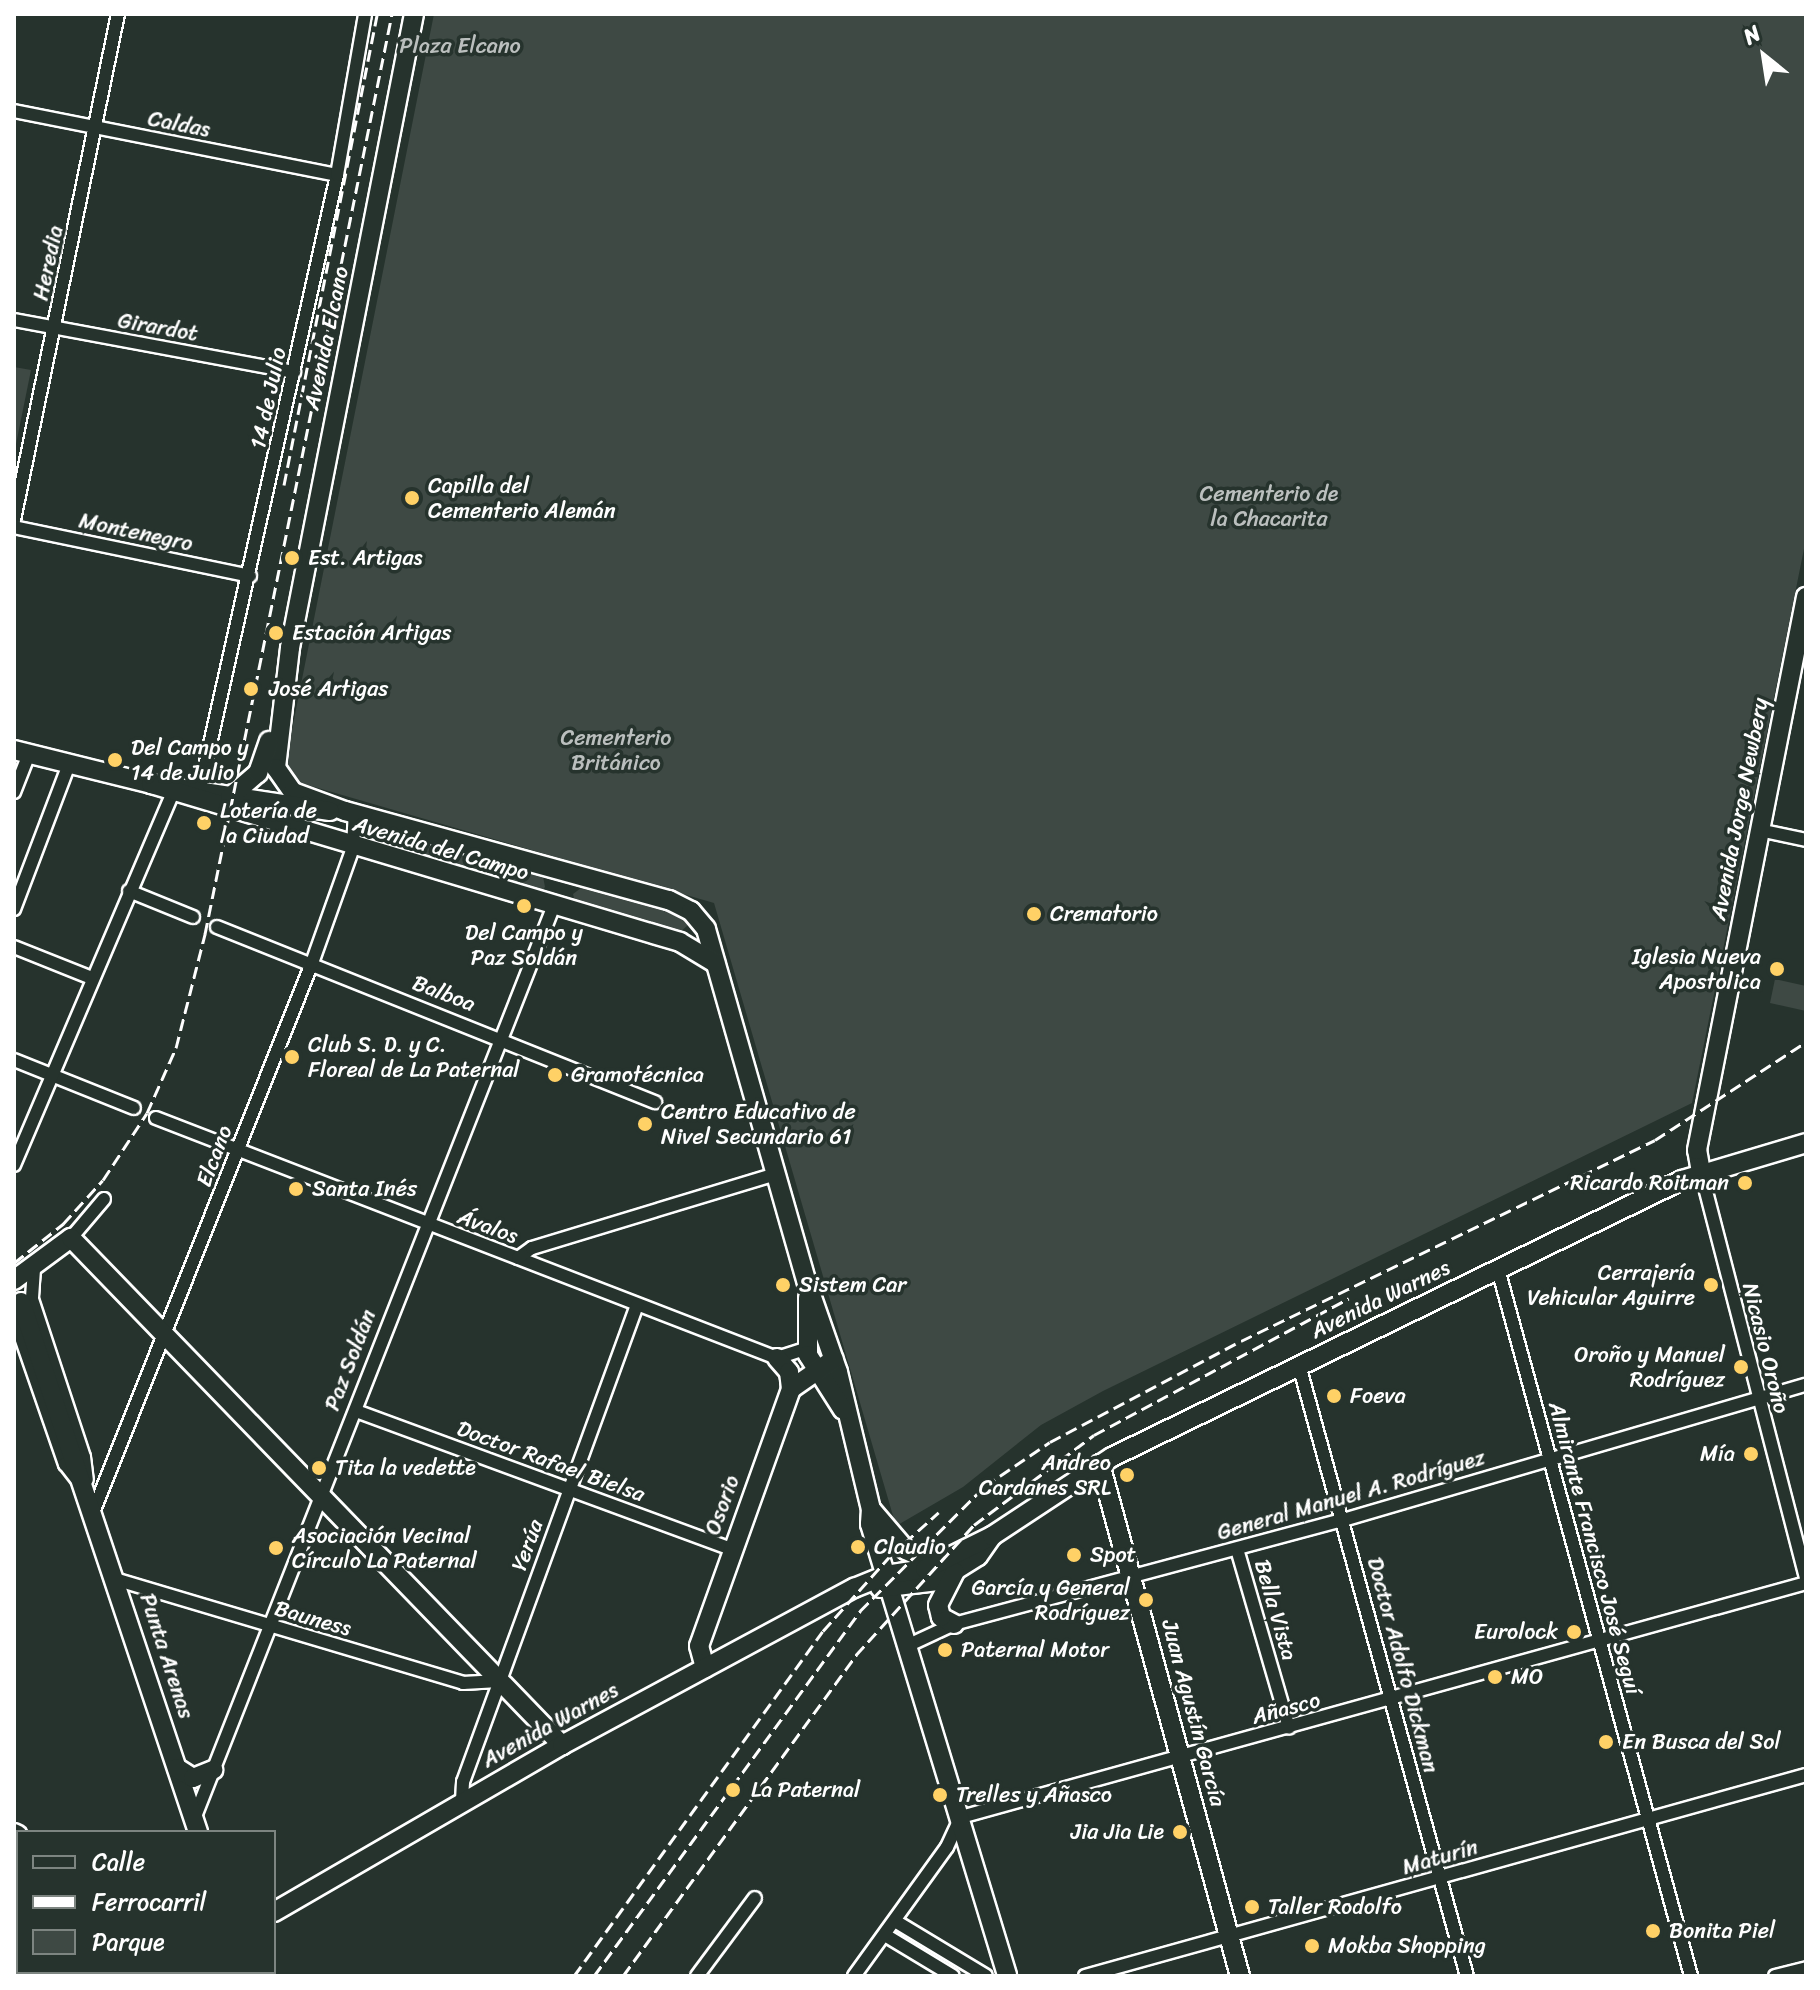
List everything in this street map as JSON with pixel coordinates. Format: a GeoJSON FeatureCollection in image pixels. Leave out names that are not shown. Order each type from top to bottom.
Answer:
{"type":"FeatureCollection","features":[{"type":"Feature","properties":{"kind":"main road","name":"Avenida Elcano"},"geometry":{"type":"LineString","coordinates":[[270,804],[270,765],[286,672],[414,14]]}},
{"type":"Feature","properties":{"kind":"main road","name":"Avenida Jorge Newbery"},"geometry":{"type":"LineString","coordinates":[[1701,1172],[1697,1150],[1759,830],[1801,648],[1806,597]]}},
{"type":"Feature","properties":{"kind":"main road","name":"Avenida del Campo"},"geometry":{"type":"LineString","coordinates":[[22,752],[151,784],[200,789],[270,804],[350,812]]}},
{"type":"Feature","properties":{"kind":"main road","name":"Avenida del Campo"},"geometry":{"type":"LineString","coordinates":[[270,765],[293,792],[350,812],[680,905],[706,929],[715,963]]}},
{"type":"Feature","properties":{"kind":"main road"},"geometry":{"type":"LineString","coordinates":[[230,797],[270,765]]}},
{"type":"Feature","properties":{"kind":"main road","name":"Avenida del Campo"},"geometry":{"type":"LineString","coordinates":[[151,784],[172,794],[680,942],[715,963]]}},
{"type":"Feature","properties":{"kind":"main road"},"geometry":{"type":"LineString","coordinates":[[270,804],[284,826]]}},
{"type":"Feature","properties":{"kind":"main road"},"geometry":{"type":"LineString","coordinates":[[373,853],[368,834],[384,821]]}},
{"type":"Feature","properties":{"kind":"main road"},"geometry":{"type":"LineString","coordinates":[[554,905],[565,871]]}},
{"type":"Feature","properties":{"kind":"main road"},"geometry":{"type":"LineString","coordinates":[[715,963],[807,1283],[832,1352],[871,1509],[870,1524],[1007,1976]]}},
{"type":"Feature","properties":{"kind":"main road","name":"Avenida Warnes"},"geometry":{"type":"LineString","coordinates":[[282,1897],[854,1588],[888,1582],[978,1556],[992,1536],[1100,1464],[1299,1365],[1701,1172],[1806,1143]]}},
{"type":"Feature","properties":{"kind":"main road"},"geometry":{"type":"LineString","coordinates":[[14,1280],[34,1269],[71,1238],[562,1745]]}},
{"type":"Feature","properties":{"kind":"main road"},"geometry":{"type":"LineString","coordinates":[[807,1283],[807,1348],[817,1373],[845,1413]]}},
{"type":"Feature","properties":{"kind":"main road","name":"Punta Arenas"},"geometry":{"type":"LineString","coordinates":[[18,1310],[118,1580],[194,1828]]}},
{"type":"Feature","properties":{"kind":"main road"},"geometry":{"type":"LineString","coordinates":[[807,1348],[817,1341],[832,1352]]}},
{"type":"Feature","properties":{"kind":"main road"},"geometry":{"type":"LineString","coordinates":[[777,1358],[789,1372],[791,1389],[817,1373],[832,1352]]}},
{"type":"Feature","properties":{"kind":"main road","name":"Osorio"},"geometry":{"type":"LineString","coordinates":[[705,1668],[699,1646],[731,1549],[791,1389]]}},
{"type":"Feature","properties":{"kind":"main road","name":"Juan Agustín García"},"geometry":{"type":"LineString","coordinates":[[1100,1464],[1240,1976]]}},
{"type":"Feature","properties":{"kind":"main road"},"geometry":{"type":"LineString","coordinates":[[871,1509],[906,1550],[950,1565],[938,1605],[941,1617],[954,1624]]}},
{"type":"Feature","properties":{"kind":"main road"},"geometry":{"type":"LineString","coordinates":[[854,1588],[879,1553]]}},
{"type":"Feature","properties":{"kind":"main road"},"geometry":{"type":"LineString","coordinates":[[177,1768],[193,1778],[213,1770]]}},
{"type":"Feature","properties":{"kind":"street","name":"Heredia"},"geometry":{"type":"LineString","coordinates":[[14,520],[97,129],[118,14]]}},
{"type":"Feature","properties":{"kind":"street","name":"14 de Julio"},"geometry":{"type":"LineString","coordinates":[[200,789],[250,576],[337,175],[365,14]]}},
{"type":"Feature","properties":{"kind":"street","name":"Caldas"},"geometry":{"type":"LineString","coordinates":[[14,111],[337,175]]}},
{"type":"Feature","properties":{"kind":"street","name":"Girardot"},"geometry":{"type":"LineString","coordinates":[[14,320],[294,372]]}},
{"type":"Feature","properties":{"kind":"street","name":"Montenegro"},"geometry":{"type":"LineString","coordinates":[[14,527],[250,576]]}},
{"type":"Feature","properties":{"kind":"street"},"geometry":{"type":"LineString","coordinates":[[14,792],[22,752]]}},
{"type":"Feature","properties":{"kind":"street"},"geometry":{"type":"LineString","coordinates":[[14,909],[69,764]]}},
{"type":"Feature","properties":{"kind":"street"},"geometry":{"type":"LineString","coordinates":[[14,1165],[172,794]]}},
{"type":"Feature","properties":{"kind":"street","name":"Elcano"},"geometry":{"type":"LineString","coordinates":[[91,1503],[165,1333],[312,963],[353,848],[350,812]]}},
{"type":"Feature","properties":{"kind":"street"},"geometry":{"type":"LineString","coordinates":[[1759,830],[1806,840]]}},
{"type":"Feature","properties":{"kind":"street"},"geometry":{"type":"LineString","coordinates":[[129,891],[193,917]]}},
{"type":"Feature","properties":{"kind":"street","name":"Paz Soldán"},"geometry":{"type":"LineString","coordinates":[[194,1828],[213,1770],[554,905]]}},
{"type":"Feature","properties":{"kind":"street","name":"Balboa"},"geometry":{"type":"LineString","coordinates":[[217,927],[504,1038],[655,1102]]}},
{"type":"Feature","properties":{"kind":"street"},"geometry":{"type":"LineString","coordinates":[[14,947],[92,978]]}},
{"type":"Feature","properties":{"kind":"street"},"geometry":{"type":"LineString","coordinates":[[14,1060],[134,1108]]}},
{"type":"Feature","properties":{"kind":"street","name":"Ávalos"},"geometry":{"type":"LineString","coordinates":[[156,1118],[777,1358]]}},
{"type":"Feature","properties":{"kind":"street","name":"Nicasio Oroño"},"geometry":{"type":"LineString","coordinates":[[1701,1172],[1806,1581]]}},
{"type":"Feature","properties":{"kind":"street"},"geometry":{"type":"LineString","coordinates":[[518,1258],[532,1248],[775,1174]]}},
{"type":"Feature","properties":{"kind":"street"},"geometry":{"type":"LineString","coordinates":[[71,1238],[104,1199]]}},
{"type":"Feature","properties":{"kind":"street","name":"Punta Arenas"},"geometry":{"type":"LineString","coordinates":[[34,1269],[32,1299],[84,1457],[91,1503]]}},
{"type":"Feature","properties":{"kind":"street","name":"Almirante Francisco José Seguí"},"geometry":{"type":"LineString","coordinates":[[1498,1269],[1691,1976]]}},
{"type":"Feature","properties":{"kind":"street","name":"Yerúa"},"geometry":{"type":"LineString","coordinates":[[462,1801],[463,1782],[637,1305]]}},
{"type":"Feature","properties":{"kind":"street"},"geometry":{"type":"LineString","coordinates":[[777,1358],[807,1348]]}},
{"type":"Feature","properties":{"kind":"street","name":"Doctor Adolfo Dickman"},"geometry":{"type":"LineString","coordinates":[[1299,1365],[1467,1976]]}},
{"type":"Feature","properties":{"kind":"street","name":"General Manuel A. Rodríguez"},"geometry":{"type":"LineString","coordinates":[[909,1645],[954,1624],[1343,1520],[1806,1385]]}},
{"type":"Feature","properties":{"kind":"street","name":"Doctor Rafael Bielsa"},"geometry":{"type":"LineString","coordinates":[[356,1411],[731,1549]]}},
{"type":"Feature","properties":{"kind":"street","name":"Bella Vista"},"geometry":{"type":"LineString","coordinates":[[1237,1549],[1289,1728]]}},
{"type":"Feature","properties":{"kind":"street","name":"Bauness"},"geometry":{"type":"LineString","coordinates":[[118,1580],[463,1683],[499,1681]]}},
{"type":"Feature","properties":{"kind":"street","name":"Añasco"},"geometry":{"type":"LineString","coordinates":[[961,1817],[1289,1728],[1806,1581]]}},
{"type":"Feature","properties":{"kind":"street","name":"Maturín"},"geometry":{"type":"LineString","coordinates":[[1085,1976],[1806,1775]]}},
{"type":"Feature","properties":{"kind":"street"},"geometry":{"type":"LineString","coordinates":[[854,1976],[895,1921],[961,1817]]}},
{"type":"Feature","properties":{"kind":"street"},"geometry":{"type":"LineString","coordinates":[[697,1976],[755,1898]]}},
{"type":"Feature","properties":{"kind":"street"},"geometry":{"type":"LineString","coordinates":[[895,1921],[986,1976]]}},
{"type":"Feature","properties":{"kind":"street"},"geometry":{"type":"LineString","coordinates":[[885,1935],[953,1976]]}},
{"type":"Feature","properties":{"kind":"street"},"geometry":{"type":"LineString","coordinates":[[1775,1976],[1806,1968]]}},
{"type":"Feature","properties":{"kind":"green space","name":"Cementerio de la Chacarita"},"geometry":{"type":"Polygon","coordinates":[[[434,14],[1806,14],[1806,539],[1692,1103],[1103,1391],[1041,1425],[963,1487],[896,1526],[714,903],[294,781],[285,765],[434,14]]]}},
{"type":"Feature","properties":{"kind":"green space"},"geometry":{"type":"Polygon","coordinates":[[[14,367],[31,370],[14,454],[14,367]]]}},
{"type":"Feature","properties":{"kind":"green space"},"geometry":{"type":"Polygon","coordinates":[[[381,828],[542,871],[545,887],[542,891],[375,842],[381,828]]]}},
{"type":"Feature","properties":{"kind":"green space"},"geometry":{"type":"Polygon","coordinates":[[[585,885],[682,913],[688,925],[678,934],[575,902],[573,894],[585,885]]]}},
{"type":"Feature","properties":{"kind":"green space"},"geometry":{"type":"Polygon","coordinates":[[[1775,979],[1806,986],[1806,1011],[1770,1003],[1775,979]]]}},
{"type":"Feature","properties":{"kind":"green space"},"geometry":{"type":"Polygon","coordinates":[[[895,1921],[982,1976],[953,1976],[885,1935],[895,1921]]]}},
{"type":"Feature","properties":{"kind":"railway"},"geometry":{"type":"LineString","coordinates":[[284,485],[377,14]]}},
{"type":"Feature","properties":{"kind":"railway"},"geometry":{"type":"LineString","coordinates":[[14,1263],[63,1224],[103,1180],[147,1113],[176,1048],[205,934],[392,14]]}},
{"type":"Feature","properties":{"kind":"railway"},"geometry":{"type":"LineString","coordinates":[[594,1976],[860,1611],[985,1486],[1050,1442],[1241,1341],[1655,1140],[1806,1042]]}},
{"type":"Feature","properties":{"kind":"railway"},"geometry":{"type":"LineString","coordinates":[[623,1976],[856,1655],[974,1525],[1094,1435],[1349,1298]]}},
{"type":"Feature","properties":{"kind":"railway"},"geometry":{"type":"LineString","coordinates":[[574,1976],[823,1631],[891,1555],[939,1512]]}},
{"type":"Feature","properties":{"kind":"place","name":"Capilla del Cementerio Alemán"},"geometry":{"type":"Point","coordinates":[412,498]}},
{"type":"Feature","properties":{"kind":"place","name":"Est. Artigas"},"geometry":{"type":"Point","coordinates":[292,558]}},
{"type":"Feature","properties":{"kind":"place","name":"Estación Artigas"},"geometry":{"type":"Point","coordinates":[276,633]}},
{"type":"Feature","properties":{"kind":"place","name":"José Artigas"},"geometry":{"type":"Point","coordinates":[251,689]}},
{"type":"Feature","properties":{"kind":"place","name":"Del Campo y 14 de Julio"},"geometry":{"type":"Point","coordinates":[115,760]}},
{"type":"Feature","properties":{"kind":"place","name":"Lotería de la Ciudad"},"geometry":{"type":"Point","coordinates":[204,823]}},
{"type":"Feature","properties":{"kind":"place","name":"Del Campo y Paz Soldán"},"geometry":{"type":"Point","coordinates":[524,906]}},
{"type":"Feature","properties":{"kind":"place","name":"Crematorio"},"geometry":{"type":"Point","coordinates":[1034,914]}},
{"type":"Feature","properties":{"kind":"place","name":"Iglesia Nueva Apostolica"},"geometry":{"type":"Point","coordinates":[1777,969]}},
{"type":"Feature","properties":{"kind":"place","name":"Club S. D. y C. Floreal de La Paternal"},"geometry":{"type":"Point","coordinates":[292,1057]}},
{"type":"Feature","properties":{"kind":"place","name":"Gramotécnica"},"geometry":{"type":"Point","coordinates":[555,1075]}},
{"type":"Feature","properties":{"kind":"place","name":"Centro Educativo de Nivel Secundario 61"},"geometry":{"type":"Point","coordinates":[645,1124]}},
{"type":"Feature","properties":{"kind":"place","name":"Ricardo Roitman"},"geometry":{"type":"Point","coordinates":[1745,1183]}},
{"type":"Feature","properties":{"kind":"place","name":"Santa Inés"},"geometry":{"type":"Point","coordinates":[296,1189]}},
{"type":"Feature","properties":{"kind":"place","name":"Sistem Car"},"geometry":{"type":"Point","coordinates":[783,1285]}},
{"type":"Feature","properties":{"kind":"place","name":"Cerrajería Vehicular Aguirre"},"geometry":{"type":"Point","coordinates":[1711,1285]}},
{"type":"Feature","properties":{"kind":"place","name":"Oroño y Manuel Rodríguez"},"geometry":{"type":"Point","coordinates":[1741,1367]}},
{"type":"Feature","properties":{"kind":"place","name":"Foeva"},"geometry":{"type":"Point","coordinates":[1334,1396]}},
{"type":"Feature","properties":{"kind":"place","name":"Mía"},"geometry":{"type":"Point","coordinates":[1751,1454]}},
{"type":"Feature","properties":{"kind":"place","name":"Tita la vedette"},"geometry":{"type":"Point","coordinates":[319,1468]}},
{"type":"Feature","properties":{"kind":"place","name":"Andreo Cardanes SRL"},"geometry":{"type":"Point","coordinates":[1127,1475]}},
{"type":"Feature","properties":{"kind":"place","name":"Claudio"},"geometry":{"type":"Point","coordinates":[858,1547]}},
{"type":"Feature","properties":{"kind":"place","name":"Asociación Vecinal Círculo La Paternal"},"geometry":{"type":"Point","coordinates":[276,1548]}},
{"type":"Feature","properties":{"kind":"place","name":"Spot"},"geometry":{"type":"Point","coordinates":[1074,1555]}},
{"type":"Feature","properties":{"kind":"place","name":"García y General Rodríguez"},"geometry":{"type":"Point","coordinates":[1146,1600]}},
{"type":"Feature","properties":{"kind":"place","name":"Eurolock"},"geometry":{"type":"Point","coordinates":[1574,1632]}},
{"type":"Feature","properties":{"kind":"place","name":"Paternal Motor"},"geometry":{"type":"Point","coordinates":[945,1650]}},
{"type":"Feature","properties":{"kind":"place","name":"MO"},"geometry":{"type":"Point","coordinates":[1495,1677]}},
{"type":"Feature","properties":{"kind":"place","name":"En Busca del Sol"},"geometry":{"type":"Point","coordinates":[1606,1742]}},
{"type":"Feature","properties":{"kind":"place","name":"La Paternal"},"geometry":{"type":"Point","coordinates":[733,1790]}},
{"type":"Feature","properties":{"kind":"place","name":"Trelles y Añasco"},"geometry":{"type":"Point","coordinates":[940,1795]}},
{"type":"Feature","properties":{"kind":"place","name":"Jia Jia Lie"},"geometry":{"type":"Point","coordinates":[1180,1832]}},
{"type":"Feature","properties":{"kind":"place","name":"Taller Rodolfo"},"geometry":{"type":"Point","coordinates":[1252,1907]}},
{"type":"Feature","properties":{"kind":"place","name":"Bonita Piel"},"geometry":{"type":"Point","coordinates":[1653,1931]}},
{"type":"Feature","properties":{"kind":"place","name":"Mokba Shopping"},"geometry":{"type":"Point","coordinates":[1312,1946]}},
{"type":"Feature","properties":{"kind":"park label","name":"Plaza Elcano"},"geometry":{"type":"Point","coordinates":[460,46]}},
{"type":"Feature","properties":{"kind":"park label","name":"Cementerio Británico"},"geometry":{"type":"Point","coordinates":[616,750]}}]}
